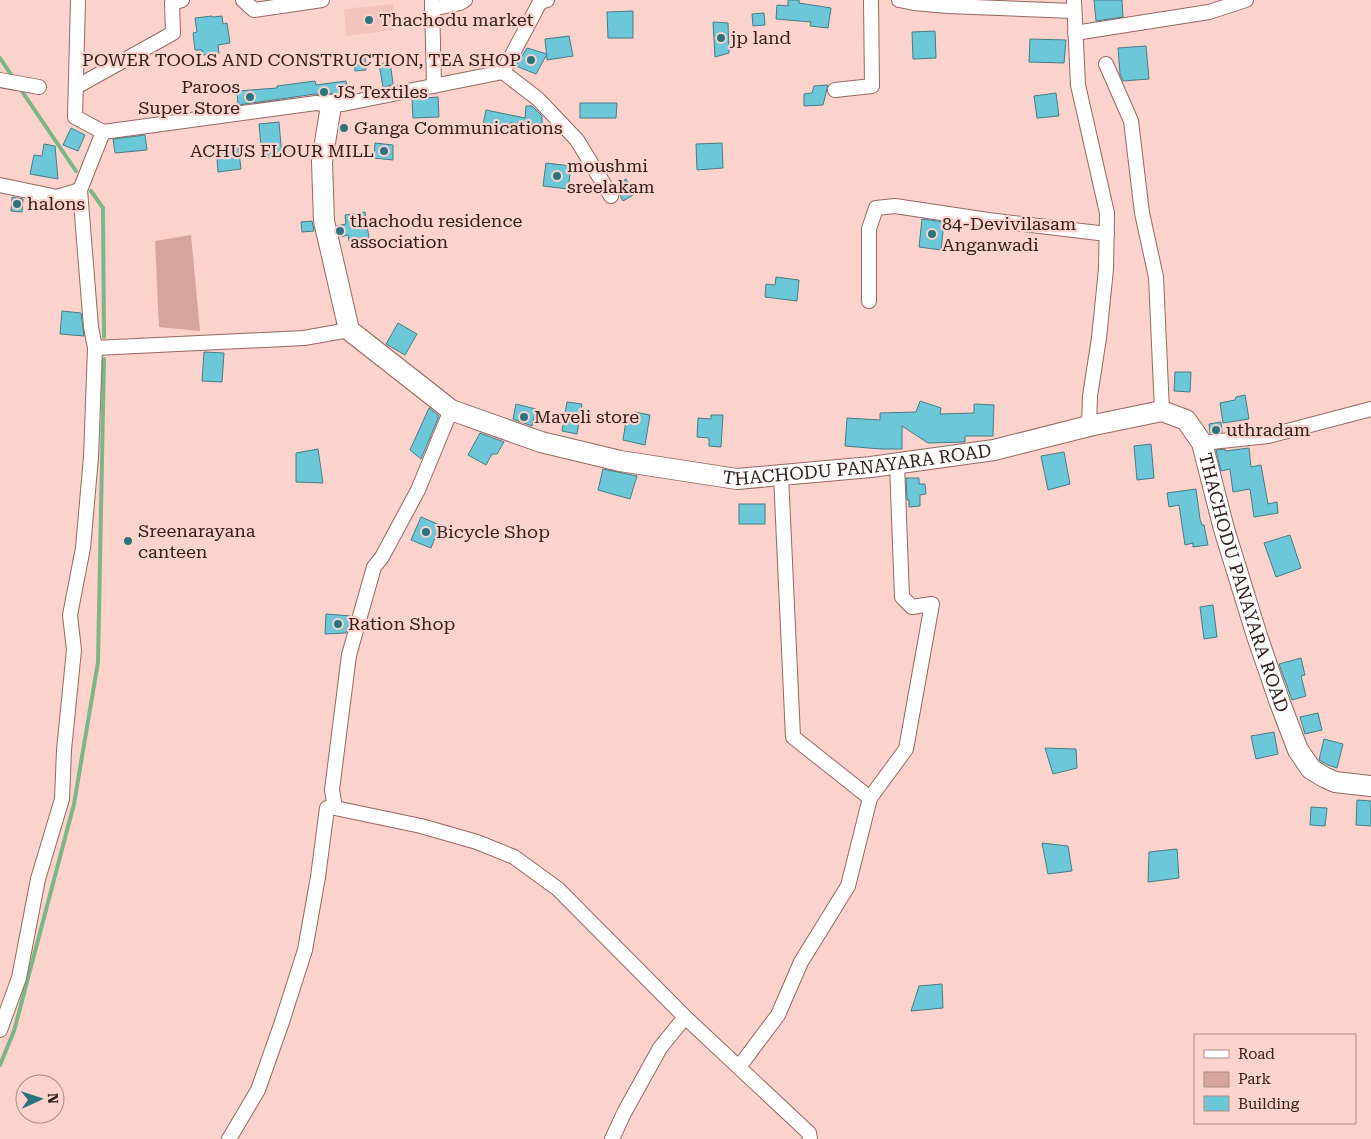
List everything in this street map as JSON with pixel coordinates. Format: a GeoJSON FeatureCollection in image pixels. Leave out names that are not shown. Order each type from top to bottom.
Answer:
{"type":"FeatureCollection","features":[{"type":"Feature","properties":{"kind":"main road"},"geometry":{"type":"LineString","coordinates":[[331,105],[322,162],[324,221],[348,330]]}},
{"type":"Feature","properties":{"kind":"main road","name":"THACHODU PANAYARA ROAD"},"geometry":{"type":"LineString","coordinates":[[348,330],[451,410],[542,442],[620,461],[737,479],[897,464],[994,450],[1089,426],[1162,411],[1186,420],[1202,443],[1224,529],[1280,703],[1298,750],[1311,769],[1324,777],[1335,782],[1371,786]]}},
{"type":"Feature","properties":{"kind":"street"},"geometry":{"type":"LineString","coordinates":[[78,0],[75,117],[103,132],[316,103],[331,105],[503,72],[538,98],[577,140],[611,196]]}},
{"type":"Feature","properties":{"kind":"street"},"geometry":{"type":"LineString","coordinates":[[76,87],[173,33],[172,3],[182,0]]}},
{"type":"Feature","properties":{"kind":"street"},"geometry":{"type":"LineString","coordinates":[[243,0],[254,10],[322,0]]}},
{"type":"Feature","properties":{"kind":"street"},"geometry":{"type":"LineString","coordinates":[[434,86],[432,4],[460,3],[465,0]]}},
{"type":"Feature","properties":{"kind":"street"},"geometry":{"type":"LineString","coordinates":[[503,72],[540,2],[546,0]]}},
{"type":"Feature","properties":{"kind":"street"},"geometry":{"type":"LineString","coordinates":[[835,90],[872,86],[871,0]]}},
{"type":"Feature","properties":{"kind":"street"},"geometry":{"type":"LineString","coordinates":[[899,0],[948,6],[1074,5],[1078,85],[1107,213],[1106,269],[1099,338],[1090,396],[1089,426]]}},
{"type":"Feature","properties":{"kind":"street"},"geometry":{"type":"LineString","coordinates":[[1075,33],[1209,12],[1246,0]]}},
{"type":"Feature","properties":{"kind":"street"},"geometry":{"type":"LineString","coordinates":[[1106,64],[1130,121],[1142,213],[1156,277],[1162,411]]}},
{"type":"Feature","properties":{"kind":"street"},"geometry":{"type":"LineString","coordinates":[[3,81],[33,86]]}},
{"type":"Feature","properties":{"kind":"street"},"geometry":{"type":"LineString","coordinates":[[0,1030],[19,978],[38,879],[62,799],[64,750],[74,650],[70,615],[83,548],[91,457],[95,348],[80,190],[103,132]]}},
{"type":"Feature","properties":{"kind":"street"},"geometry":{"type":"LineString","coordinates":[[0,185],[57,197],[80,190]]}},
{"type":"Feature","properties":{"kind":"street"},"geometry":{"type":"LineString","coordinates":[[869,301],[869,229],[876,208],[895,206],[1107,234]]}},
{"type":"Feature","properties":{"kind":"street"},"geometry":{"type":"LineString","coordinates":[[95,348],[304,338],[348,330]]}},
{"type":"Feature","properties":{"kind":"street"},"geometry":{"type":"LineString","coordinates":[[1202,443],[1268,436],[1371,409]]}},
{"type":"Feature","properties":{"kind":"street"},"geometry":{"type":"LineString","coordinates":[[335,808],[332,790],[349,655],[374,567],[382,557],[418,490],[451,410]]}},
{"type":"Feature","properties":{"kind":"street"},"geometry":{"type":"LineString","coordinates":[[739,1067],[778,1015],[801,962],[848,886],[870,798],[906,749],[932,604],[912,607],[902,597],[897,464]]}},
{"type":"Feature","properties":{"kind":"street"},"geometry":{"type":"LineString","coordinates":[[781,475],[793,737],[870,798]]}},
{"type":"Feature","properties":{"kind":"street"},"geometry":{"type":"LineString","coordinates":[[229,1139],[258,1090],[282,1022],[304,950],[318,877],[327,808],[335,808],[421,826],[477,842],[514,857],[558,889],[685,1017],[809,1133],[810,1139]]}},
{"type":"Feature","properties":{"kind":"street"},"geometry":{"type":"LineString","coordinates":[[612,1139],[624,1113],[660,1048],[685,1017]]}},
{"type":"Feature","properties":{"kind":"shaded area","name":"Thachodu market"},"geometry":{"type":"Polygon","coordinates":[[[393,4],[393,30],[346,36],[344,9],[393,4]]]}},
{"type":"Feature","properties":{"kind":"green space"},"geometry":{"type":"Polygon","coordinates":[[[191,235],[200,331],[159,327],[155,241],[191,235]]]}},
{"type":"Feature","properties":{"kind":"building"},"geometry":{"type":"Polygon","coordinates":[[[788,0],[799,0],[799,3],[831,8],[828,28],[810,26],[811,22],[776,19],[777,5],[788,6],[788,0]]]}},
{"type":"Feature","properties":{"kind":"building"},"geometry":{"type":"Polygon","coordinates":[[[1094,0],[1122,0],[1123,17],[1096,21],[1094,0]]]}},
{"type":"Feature","properties":{"kind":"building"},"geometry":{"type":"Polygon","coordinates":[[[633,11],[633,38],[608,38],[607,12],[633,11]]]}},
{"type":"Feature","properties":{"kind":"building"},"geometry":{"type":"Polygon","coordinates":[[[764,13],[765,25],[753,26],[752,14],[764,13]]]}},
{"type":"Feature","properties":{"kind":"building"},"geometry":{"type":"Polygon","coordinates":[[[222,16],[223,24],[227,23],[230,43],[218,45],[219,53],[203,55],[202,50],[195,50],[193,33],[197,32],[195,18],[222,16]]]}},
{"type":"Feature","properties":{"kind":"building","name":"jp land"},"geometry":{"type":"Polygon","coordinates":[[[713,22],[728,23],[729,53],[715,57],[713,22]]]}},
{"type":"Feature","properties":{"kind":"building"},"geometry":{"type":"Polygon","coordinates":[[[935,31],[936,58],[913,59],[912,32],[935,31]]]}},
{"type":"Feature","properties":{"kind":"building"},"geometry":{"type":"Polygon","coordinates":[[[569,36],[573,56],[547,60],[545,39],[569,36]]]}},
{"type":"Feature","properties":{"kind":"building"},"geometry":{"type":"Polygon","coordinates":[[[1030,39],[1066,40],[1064,63],[1029,62],[1030,39]]]}},
{"type":"Feature","properties":{"kind":"building"},"geometry":{"type":"Polygon","coordinates":[[[1146,46],[1149,79],[1123,81],[1120,74],[1118,48],[1146,46]]]}},
{"type":"Feature","properties":{"kind":"building","name":"POWER TOOLS AND CONSTRUCTION, TEA SHOP"},"geometry":{"type":"Polygon","coordinates":[[[527,48],[547,54],[536,74],[516,66],[527,48]]]}},
{"type":"Feature","properties":{"kind":"building"},"geometry":{"type":"Polygon","coordinates":[[[365,58],[366,70],[355,71],[354,59],[365,58]]]}},
{"type":"Feature","properties":{"kind":"building"},"geometry":{"type":"Polygon","coordinates":[[[390,62],[393,83],[383,87],[379,64],[390,62]]]}},
{"type":"Feature","properties":{"kind":"building"},"geometry":{"type":"Polygon","coordinates":[[[315,81],[316,85],[346,81],[348,94],[338,96],[332,93],[325,95],[315,94],[238,105],[237,91],[277,88],[277,86],[315,81]]]}},
{"type":"Feature","properties":{"kind":"building"},"geometry":{"type":"Polygon","coordinates":[[[828,85],[823,105],[804,106],[804,94],[812,93],[814,86],[828,85]]]}},
{"type":"Feature","properties":{"kind":"building"},"geometry":{"type":"Polygon","coordinates":[[[1056,93],[1059,116],[1037,118],[1034,96],[1056,93]]]}},
{"type":"Feature","properties":{"kind":"building"},"geometry":{"type":"Polygon","coordinates":[[[438,97],[439,117],[413,118],[412,99],[438,97]]]}},
{"type":"Feature","properties":{"kind":"building"},"geometry":{"type":"Polygon","coordinates":[[[580,103],[617,103],[616,118],[580,118],[580,103]]]}},
{"type":"Feature","properties":{"kind":"building"},"geometry":{"type":"Polygon","coordinates":[[[526,106],[532,106],[542,116],[542,125],[510,123],[508,135],[482,130],[486,110],[525,118],[526,106]]]}},
{"type":"Feature","properties":{"kind":"building"},"geometry":{"type":"Polygon","coordinates":[[[279,122],[282,157],[262,158],[259,124],[279,122]]]}},
{"type":"Feature","properties":{"kind":"building"},"geometry":{"type":"Polygon","coordinates":[[[71,128],[85,135],[78,151],[63,145],[71,128]]]}},
{"type":"Feature","properties":{"kind":"building"},"geometry":{"type":"Polygon","coordinates":[[[145,135],[147,150],[115,153],[113,139],[145,135]]]}},
{"type":"Feature","properties":{"kind":"building","name":"ACHUS FLOUR MILL"},"geometry":{"type":"Polygon","coordinates":[[[375,143],[393,145],[393,160],[374,158],[375,143]]]}},
{"type":"Feature","properties":{"kind":"building"},"geometry":{"type":"Polygon","coordinates":[[[722,143],[723,168],[697,170],[696,144],[722,143]]]}},
{"type":"Feature","properties":{"kind":"building"},"geometry":{"type":"Polygon","coordinates":[[[44,144],[55,146],[58,179],[30,174],[34,155],[42,156],[44,144]]]}},
{"type":"Feature","properties":{"kind":"building"},"geometry":{"type":"Polygon","coordinates":[[[238,144],[241,169],[218,172],[216,145],[238,144]]]}},
{"type":"Feature","properties":{"kind":"building","name":"moushmi sreelakam"},"geometry":{"type":"Polygon","coordinates":[[[546,163],[571,166],[568,189],[543,186],[546,163]]]}},
{"type":"Feature","properties":{"kind":"building"},"geometry":{"type":"Polygon","coordinates":[[[626,179],[635,194],[623,201],[615,186],[626,179]]]}},
{"type":"Feature","properties":{"kind":"building","name":"halons"},"geometry":{"type":"Polygon","coordinates":[[[12,197],[23,199],[22,212],[11,211],[12,197]]]}},
{"type":"Feature","properties":{"kind":"building"},"geometry":{"type":"Polygon","coordinates":[[[365,212],[369,238],[349,241],[348,235],[340,237],[337,226],[346,224],[345,215],[365,212]]]}},
{"type":"Feature","properties":{"kind":"building","name":"84-Devivilasam Anganwadi"},"geometry":{"type":"Polygon","coordinates":[[[922,219],[944,222],[941,250],[919,247],[922,219]]]}},
{"type":"Feature","properties":{"kind":"building"},"geometry":{"type":"Polygon","coordinates":[[[312,221],[314,231],[302,232],[301,222],[312,221]]]}},
{"type":"Feature","properties":{"kind":"building"},"geometry":{"type":"Polygon","coordinates":[[[776,277],[799,280],[797,301],[765,297],[766,284],[775,285],[776,277]]]}},
{"type":"Feature","properties":{"kind":"building"},"geometry":{"type":"Polygon","coordinates":[[[62,311],[81,313],[84,336],[60,334],[62,311]]]}},
{"type":"Feature","properties":{"kind":"building"},"geometry":{"type":"Polygon","coordinates":[[[398,323],[417,334],[405,355],[386,344],[398,323]]]}},
{"type":"Feature","properties":{"kind":"building"},"geometry":{"type":"Polygon","coordinates":[[[204,352],[224,353],[222,382],[202,381],[204,352]]]}},
{"type":"Feature","properties":{"kind":"building"},"geometry":{"type":"Polygon","coordinates":[[[1175,372],[1191,372],[1190,392],[1174,391],[1175,372]]]}},
{"type":"Feature","properties":{"kind":"building"},"geometry":{"type":"Polygon","coordinates":[[[1245,395],[1249,419],[1223,423],[1220,403],[1235,400],[1236,397],[1245,395]]]}},
{"type":"Feature","properties":{"kind":"building"},"geometry":{"type":"Polygon","coordinates":[[[920,401],[941,408],[940,414],[974,413],[974,404],[994,405],[993,436],[965,436],[965,442],[928,443],[902,426],[902,449],[845,446],[847,418],[880,420],[880,413],[916,412],[920,401]]]}},
{"type":"Feature","properties":{"kind":"building"},"geometry":{"type":"Polygon","coordinates":[[[567,402],[582,404],[577,434],[562,431],[567,402]]]}},
{"type":"Feature","properties":{"kind":"building","name":"Maveli store"},"geometry":{"type":"Polygon","coordinates":[[[516,404],[536,409],[532,426],[513,419],[516,404]]]}},
{"type":"Feature","properties":{"kind":"building"},"geometry":{"type":"Polygon","coordinates":[[[429,408],[439,416],[421,459],[410,450],[429,408]]]}},
{"type":"Feature","properties":{"kind":"building"},"geometry":{"type":"Polygon","coordinates":[[[635,412],[650,415],[645,445],[623,440],[626,421],[633,423],[635,412]]]}},
{"type":"Feature","properties":{"kind":"building"},"geometry":{"type":"Polygon","coordinates":[[[711,415],[723,415],[721,447],[709,446],[709,438],[697,437],[698,418],[711,419],[711,415]]]}},
{"type":"Feature","properties":{"kind":"building","name":"uthradam"},"geometry":{"type":"Polygon","coordinates":[[[1221,422],[1222,432],[1210,433],[1209,424],[1221,422]]]}},
{"type":"Feature","properties":{"kind":"building"},"geometry":{"type":"Polygon","coordinates":[[[480,433],[504,442],[497,454],[492,454],[486,465],[468,455],[480,433]]]}},
{"type":"Feature","properties":{"kind":"building"},"geometry":{"type":"Polygon","coordinates":[[[1151,444],[1154,478],[1137,480],[1134,446],[1151,444]]]}},
{"type":"Feature","properties":{"kind":"building"},"geometry":{"type":"Polygon","coordinates":[[[1249,448],[1251,467],[1261,465],[1268,504],[1277,502],[1278,513],[1254,517],[1250,489],[1233,492],[1230,469],[1221,471],[1216,450],[1225,449],[1225,451],[1249,448]]]}},
{"type":"Feature","properties":{"kind":"building"},"geometry":{"type":"Polygon","coordinates":[[[318,449],[323,483],[296,482],[296,453],[318,449]]]}},
{"type":"Feature","properties":{"kind":"building"},"geometry":{"type":"Polygon","coordinates":[[[1064,452],[1070,484],[1048,490],[1041,456],[1064,452]]]}},
{"type":"Feature","properties":{"kind":"building"},"geometry":{"type":"Polygon","coordinates":[[[603,469],[637,476],[630,499],[598,490],[603,469]]]}},
{"type":"Feature","properties":{"kind":"building"},"geometry":{"type":"Polygon","coordinates":[[[906,478],[919,478],[919,484],[925,484],[926,494],[920,495],[920,506],[909,507],[906,478]]]}},
{"type":"Feature","properties":{"kind":"building"},"geometry":{"type":"Polygon","coordinates":[[[1196,489],[1200,519],[1202,525],[1204,525],[1208,545],[1193,547],[1193,543],[1185,545],[1179,505],[1169,507],[1167,493],[1196,489]]]}},
{"type":"Feature","properties":{"kind":"building"},"geometry":{"type":"Polygon","coordinates":[[[739,504],[765,504],[765,524],[739,524],[739,504]]]}},
{"type":"Feature","properties":{"kind":"building","name":"Bicycle Shop"},"geometry":{"type":"Polygon","coordinates":[[[421,517],[440,525],[431,548],[411,540],[421,517]]]}},
{"type":"Feature","properties":{"kind":"building"},"geometry":{"type":"Polygon","coordinates":[[[1290,535],[1301,568],[1276,577],[1264,543],[1290,535]]]}},
{"type":"Feature","properties":{"kind":"building"},"geometry":{"type":"Polygon","coordinates":[[[1213,605],[1217,637],[1204,639],[1200,607],[1213,605]]]}},
{"type":"Feature","properties":{"kind":"building","name":"Ration Shop"},"geometry":{"type":"Polygon","coordinates":[[[326,614],[351,616],[346,633],[325,634],[326,614]]]}},
{"type":"Feature","properties":{"kind":"building"},"geometry":{"type":"Polygon","coordinates":[[[1301,658],[1305,675],[1301,676],[1306,696],[1292,700],[1279,664],[1301,658]]]}},
{"type":"Feature","properties":{"kind":"building"},"geometry":{"type":"Polygon","coordinates":[[[1318,713],[1322,730],[1305,734],[1300,717],[1318,713]]]}},
{"type":"Feature","properties":{"kind":"building"},"geometry":{"type":"Polygon","coordinates":[[[1274,732],[1278,754],[1256,759],[1251,736],[1274,732]]]}},
{"type":"Feature","properties":{"kind":"building"},"geometry":{"type":"Polygon","coordinates":[[[1324,739],[1343,744],[1337,768],[1319,760],[1324,739]]]}},
{"type":"Feature","properties":{"kind":"building"},"geometry":{"type":"Polygon","coordinates":[[[1045,748],[1076,749],[1077,768],[1053,774],[1045,748]]]}},
{"type":"Feature","properties":{"kind":"building"},"geometry":{"type":"Polygon","coordinates":[[[1357,800],[1371,801],[1371,826],[1356,825],[1357,800]]]}},
{"type":"Feature","properties":{"kind":"building"},"geometry":{"type":"Polygon","coordinates":[[[1311,807],[1327,808],[1325,826],[1310,825],[1311,807]]]}},
{"type":"Feature","properties":{"kind":"building"},"geometry":{"type":"Polygon","coordinates":[[[1042,843],[1068,846],[1072,871],[1048,874],[1042,843]]]}},
{"type":"Feature","properties":{"kind":"building"},"geometry":{"type":"Polygon","coordinates":[[[1177,849],[1179,878],[1148,882],[1149,852],[1177,849]]]}},
{"type":"Feature","properties":{"kind":"building"},"geometry":{"type":"Polygon","coordinates":[[[942,984],[943,1008],[911,1011],[919,986],[942,984]]]}},
{"type":"Feature","properties":{"kind":"waterway"},"geometry":{"type":"LineString","coordinates":[[0,58],[14,79]]}},
{"type":"Feature","properties":{"kind":"waterway"},"geometry":{"type":"LineString","coordinates":[[19,87],[76,171]]}},
{"type":"Feature","properties":{"kind":"waterway"},"geometry":{"type":"LineString","coordinates":[[91,191],[103,208],[104,337]]}},
{"type":"Feature","properties":{"kind":"waterway"},"geometry":{"type":"LineString","coordinates":[[0,1065],[14,1031],[74,804],[98,662],[104,359]]}},
{"type":"Feature","properties":{"kind":"place","name":"Thachodu market"},"geometry":{"type":"Point","coordinates":[369,20]}},
{"type":"Feature","properties":{"kind":"place","name":"jp land"},"geometry":{"type":"Point","coordinates":[721,38]}},
{"type":"Feature","properties":{"kind":"place","name":"POWER TOOLS AND CONSTRUCTION, TEA SHOP"},"geometry":{"type":"Point","coordinates":[531,60]}},
{"type":"Feature","properties":{"kind":"place","name":"JS Textiles"},"geometry":{"type":"Point","coordinates":[324,92]}},
{"type":"Feature","properties":{"kind":"place","name":"Paroos Super Store"},"geometry":{"type":"Point","coordinates":[250,97]}},
{"type":"Feature","properties":{"kind":"place","name":"Ganga Communications"},"geometry":{"type":"Point","coordinates":[344,128]}},
{"type":"Feature","properties":{"kind":"place","name":"ACHUS FLOUR MILL"},"geometry":{"type":"Point","coordinates":[384,151]}},
{"type":"Feature","properties":{"kind":"place","name":"moushmi sreelakam"},"geometry":{"type":"Point","coordinates":[557,176]}},
{"type":"Feature","properties":{"kind":"place","name":"halons"},"geometry":{"type":"Point","coordinates":[17,204]}},
{"type":"Feature","properties":{"kind":"place","name":"thachodu residence association"},"geometry":{"type":"Point","coordinates":[340,231]}},
{"type":"Feature","properties":{"kind":"place","name":"84-Devivilasam Anganwadi"},"geometry":{"type":"Point","coordinates":[932,234]}},
{"type":"Feature","properties":{"kind":"place","name":"Maveli store"},"geometry":{"type":"Point","coordinates":[524,417]}},
{"type":"Feature","properties":{"kind":"place","name":"uthradam"},"geometry":{"type":"Point","coordinates":[1216,430]}},
{"type":"Feature","properties":{"kind":"place","name":"Bicycle Shop"},"geometry":{"type":"Point","coordinates":[426,532]}},
{"type":"Feature","properties":{"kind":"place","name":"Sreenarayana canteen"},"geometry":{"type":"Point","coordinates":[128,541]}},
{"type":"Feature","properties":{"kind":"place","name":"Ration Shop"},"geometry":{"type":"Point","coordinates":[338,624]}}]}
